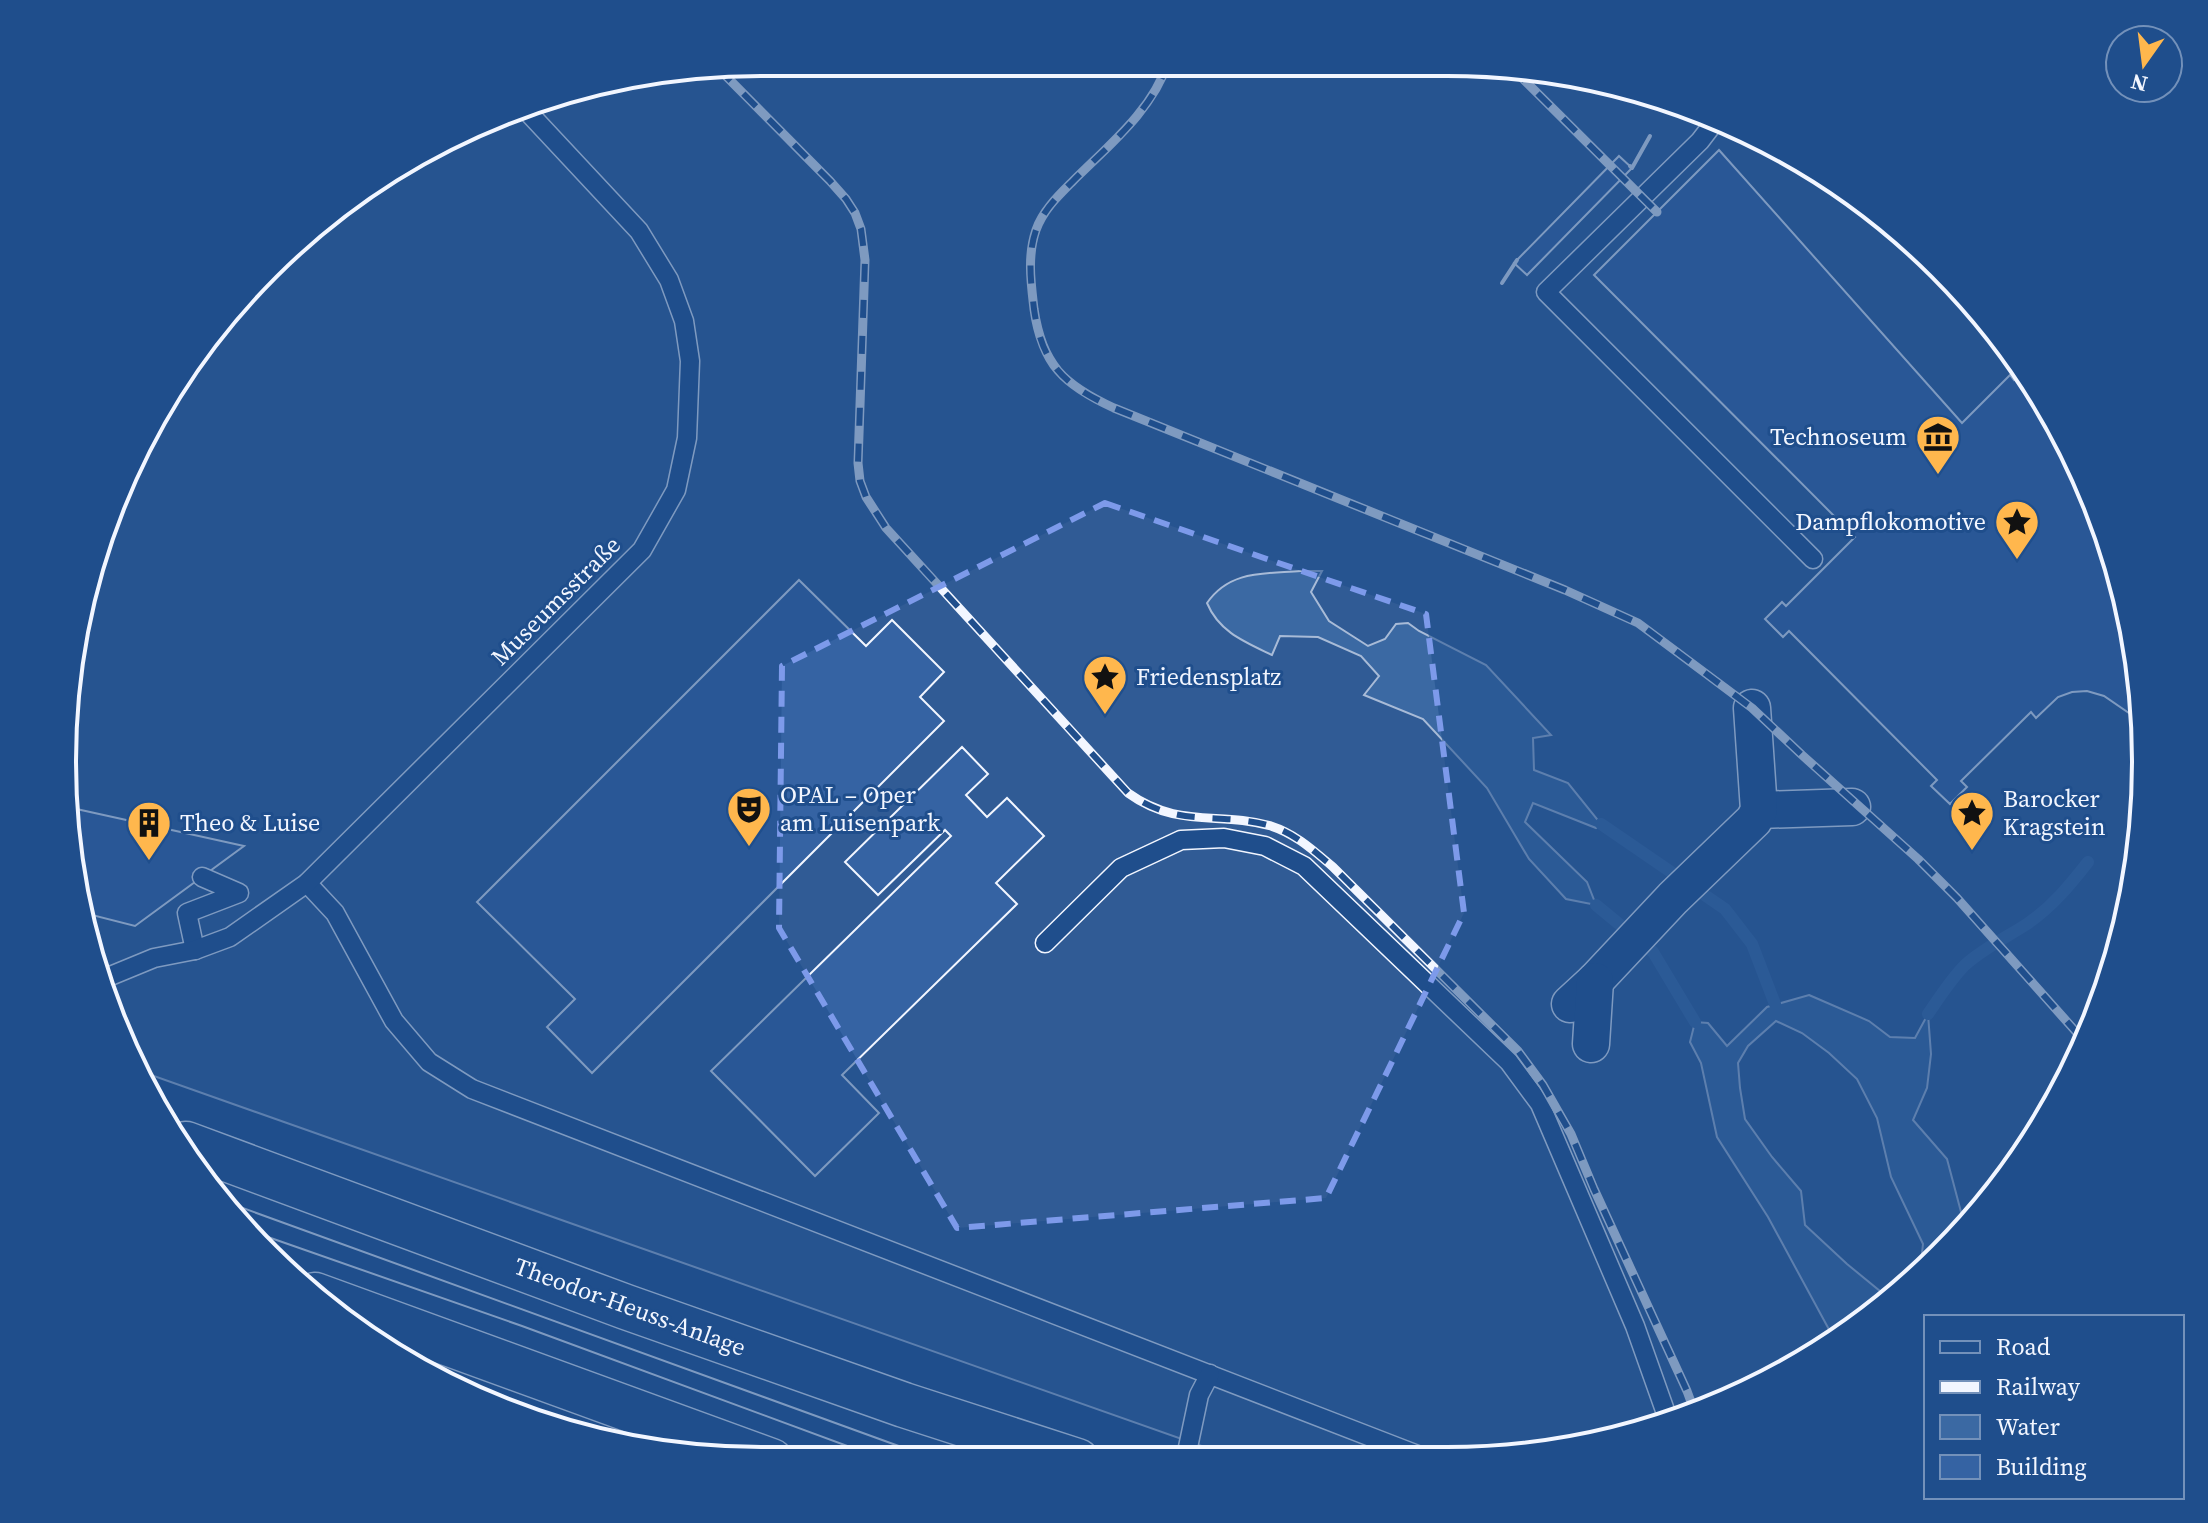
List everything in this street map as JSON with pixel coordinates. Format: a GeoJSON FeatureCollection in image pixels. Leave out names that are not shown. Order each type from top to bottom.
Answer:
{"type":"FeatureCollection","features":[{"type":"Feature","properties":{"kind":"main road","name":"Theodor-Heuss-Anlage"},"geometry":{"type":"LineString","coordinates":[[196,1148],[641,1312],[904,1405],[1034,1447]]}},
{"type":"Feature","properties":{"kind":"main road"},"geometry":{"type":"LineString","coordinates":[[354,1312],[730,1446]]}},
{"type":"Feature","properties":{"kind":"street"},"geometry":{"type":"LineString","coordinates":[[1752,708],[1756,815]]}},
{"type":"Feature","properties":{"kind":"street"},"geometry":{"type":"LineString","coordinates":[[1591,1044],[1583,992],[1756,815],[1852,807]]}},
{"type":"Feature","properties":{"kind":"lane","name":"Museumsstraße"},"geometry":{"type":"LineString","coordinates":[[110,976],[154,958],[195,950],[230,937],[307,883],[642,550],[676,490],[687,438],[690,361],[684,321],[669,280],[639,231],[531,116]]}},
{"type":"Feature","properties":{"kind":"lane"},"geometry":{"type":"LineString","coordinates":[[1710,128],[1691,151],[1546,292],[1813,559]]}},
{"type":"Feature","properties":{"kind":"lane"},"geometry":{"type":"LineString","coordinates":[[1045,943],[1121,868],[1181,840],[1224,838],[1265,846],[1304,866],[1509,1062],[1540,1104],[1635,1326],[1665,1412]]}},
{"type":"Feature","properties":{"kind":"lane"},"geometry":{"type":"LineString","coordinates":[[195,950],[187,913],[239,893],[202,877]]}},
{"type":"Feature","properties":{"kind":"lane"},"geometry":{"type":"LineString","coordinates":[[307,883],[335,913],[394,1021],[429,1062],[472,1089],[1397,1447]]}},
{"type":"Feature","properties":{"kind":"lane"},"geometry":{"type":"LineString","coordinates":[[1188,1447],[1199,1395],[1210,1374]]}},
{"type":"Feature","properties":{"kind":"highlighted area"},"geometry":{"type":"Polygon","coordinates":[[[1105,503],[1426,614],[1464,913],[1326,1198],[957,1228],[779,928],[782,666],[1105,503]]]}},
{"type":"Feature","properties":{"kind":"shaded area","name":"Friedensplatz"},"geometry":{"type":"Polygon","coordinates":[[[1446,76],[1536,82],[1624,99],[1667,112],[1709,128],[1789,168],[1864,218],[1898,246],[1962,310],[2016,381],[2040,419],[2080,499],[2109,584],[2119,628],[2131,717],[2131,806],[2119,895],[2096,982],[2061,1065],[2040,1104],[1990,1179],[1931,1246],[1864,1305],[1789,1355],[1750,1376],[1667,1411],[1580,1434],[1491,1446],[1204,1447],[153,1076],[128,1024],[99,939],[89,895],[77,806],[77,717],[89,628],[99,584],[128,499],[147,458],[168,419],[218,344],[246,310],[310,246],[381,192],[458,147],[541,112],[628,89],[717,77],[1446,76]]]}},
{"type":"Feature","properties":{"kind":"water"},"geometry":{"type":"Polygon","coordinates":[[[1322,571],[1311,592],[1329,621],[1368,646],[1385,639],[1396,624],[1408,623],[1486,665],[1551,735],[1533,738],[1534,770],[1568,783],[1601,824],[1596,828],[1533,803],[1525,822],[1587,882],[1596,905],[1566,899],[1529,859],[1487,788],[1423,719],[1364,695],[1379,676],[1361,656],[1318,637],[1280,636],[1272,655],[1226,629],[1207,603],[1226,584],[1237,579],[1322,571]]]}},
{"type":"Feature","properties":{"kind":"water"},"geometry":{"type":"Polygon","coordinates":[[[1809,995],[1869,1021],[1890,1037],[1915,1038],[1928,1014],[1931,1054],[1927,1088],[1913,1120],[1947,1159],[1961,1214],[1922,1255],[1923,1244],[1891,1177],[1877,1118],[1857,1079],[1802,1033],[1776,1021],[1748,1046],[1738,1063],[1745,1119],[1801,1191],[1805,1225],[1880,1291],[1829,1330],[1768,1217],[1717,1137],[1701,1063],[1690,1042],[1695,1022],[1708,1023],[1727,1046],[1767,1007],[1809,995]]]}},
{"type":"Feature","properties":{"kind":"building","name":"Technoseum"},"geometry":{"type":"Polygon","coordinates":[[[1719,150],[1962,423],[2010,375],[2040,419],[2061,458],[2096,541],[2119,628],[2131,714],[2104,696],[2087,691],[2058,697],[2036,718],[2031,712],[1961,781],[1967,787],[1950,804],[1931,786],[1937,780],[1789,631],[1783,637],[1765,619],[1782,602],[1786,606],[1855,537],[1594,275],[1719,150]]]}},
{"type":"Feature","properties":{"kind":"building"},"geometry":{"type":"Polygon","coordinates":[[[1619,156],[1632,168],[1527,275],[1514,263],[1619,156]]]}},
{"type":"Feature","properties":{"kind":"building"},"geometry":{"type":"Polygon","coordinates":[[[799,580],[866,646],[892,620],[944,672],[920,697],[944,721],[592,1073],[547,1027],[575,999],[477,902],[799,580]]]}},
{"type":"Feature","properties":{"kind":"building"},"geometry":{"type":"Polygon","coordinates":[[[962,747],[988,774],[966,795],[987,817],[1007,798],[1044,836],[996,883],[1017,904],[842,1075],[879,1113],[815,1176],[711,1071],[951,836],[945,830],[878,895],[845,862],[962,747]]]}},
{"type":"Feature","properties":{"kind":"building","name":"Theo & Luise"},"geometry":{"type":"Polygon","coordinates":[[[77,809],[244,846],[135,926],[94,915],[77,809]]]}},
{"type":"Feature","properties":{"kind":"waterway"},"geometry":{"type":"LineString","coordinates":[[1601,824],[1725,909],[1752,944],[1775,1004]]}},
{"type":"Feature","properties":{"kind":"waterway"},"geometry":{"type":"LineString","coordinates":[[1928,1014],[1965,965],[2045,910],[2088,862]]}},
{"type":"Feature","properties":{"kind":"waterway"},"geometry":{"type":"LineString","coordinates":[[1596,905],[1653,952],[1695,1022]]}},
{"type":"Feature","properties":{"kind":"tram line"},"geometry":{"type":"LineString","coordinates":[[242,1208],[901,1447]]}},
{"type":"Feature","properties":{"kind":"tram line"},"geometry":{"type":"LineString","coordinates":[[269,1237],[522,1326],[850,1447]]}},
{"type":"Feature","properties":{"kind":"railway"},"geometry":{"type":"LineString","coordinates":[[1162,76],[1141,112],[1057,197],[1036,230],[1031,260],[1034,309],[1043,345],[1058,371],[1082,391],[1114,408],[1565,590],[1638,623],[1752,708],[1918,859],[1957,898],[2076,1032]]}},
{"type":"Feature","properties":{"kind":"railway"},"geometry":{"type":"LineString","coordinates":[[727,77],[846,199],[861,229],[865,260],[858,463],[866,497],[886,528],[1128,793],[1164,811],[1252,822],[1280,829],[1297,838],[1333,867],[1518,1051],[1543,1085],[1571,1134],[1691,1402]]}},
{"type":"Feature","properties":{"kind":"railway"},"geometry":{"type":"LineString","coordinates":[[1525,81],[1657,212]]}},
{"type":"Feature","properties":{"kind":"wall"},"geometry":{"type":"LineString","coordinates":[[1630,166],[1632,168],[1650,136]]}},
{"type":"Feature","properties":{"kind":"wall"},"geometry":{"type":"LineString","coordinates":[[1502,283],[1517,260]]}},
{"type":"Feature","properties":{"kind":"place","name":"Technoseum"},"geometry":{"type":"Point","coordinates":[1938,476]}},
{"type":"Feature","properties":{"kind":"place","name":"Dampflokomotive"},"geometry":{"type":"Point","coordinates":[2017,561]}},
{"type":"Feature","properties":{"kind":"place","name":"Friedensplatz"},"geometry":{"type":"Point","coordinates":[1105,716]}},
{"type":"Feature","properties":{"kind":"place","name":"OPAL – Oper am Luisenpark"},"geometry":{"type":"Point","coordinates":[749,848]}},
{"type":"Feature","properties":{"kind":"place","name":"Barocker Kragstein"},"geometry":{"type":"Point","coordinates":[1972,852]}},
{"type":"Feature","properties":{"kind":"place","name":"Theo & Luise"},"geometry":{"type":"Point","coordinates":[149,862]}}]}
